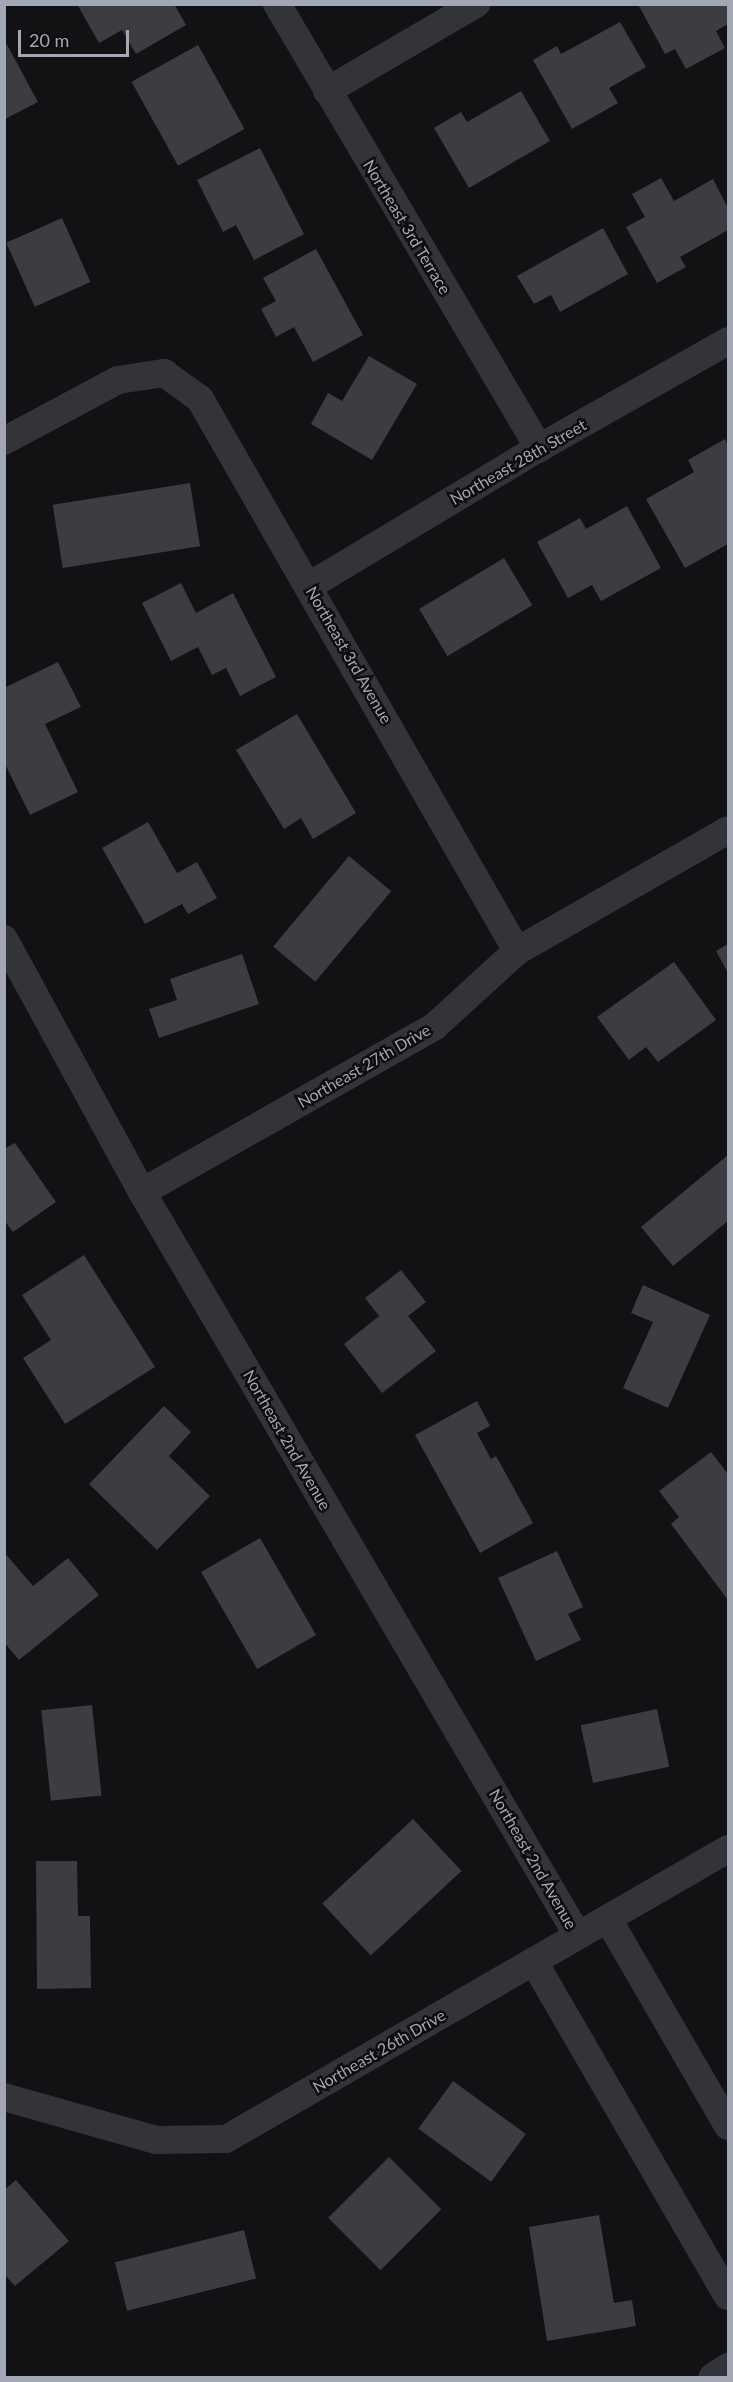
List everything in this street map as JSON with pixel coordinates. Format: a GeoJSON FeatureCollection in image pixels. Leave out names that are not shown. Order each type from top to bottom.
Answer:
{"type":"FeatureCollection","features":[{"type":"Feature","properties":{"kind":"street","name":"Northeast 3rd Terrace"},"geometry":{"type":"LineString","coordinates":[[277,4],[538,448]]}},
{"type":"Feature","properties":{"kind":"street"},"geometry":{"type":"LineString","coordinates":[[327,91],[476,4]]}},
{"type":"Feature","properties":{"kind":"street","name":"Northeast 28th Street"},"geometry":{"type":"LineString","coordinates":[[309,586],[538,448],[729,341]]}},
{"type":"Feature","properties":{"kind":"street","name":"Northeast 3rd Avenue"},"geometry":{"type":"LineString","coordinates":[[4,441],[118,380],[164,373],[200,399],[517,951]]}},
{"type":"Feature","properties":{"kind":"street","name":"Northeast 27th Drive"},"geometry":{"type":"LineString","coordinates":[[142,1192],[435,1026],[517,951],[729,830]]}},
{"type":"Feature","properties":{"kind":"street","name":"Northeast 2nd Avenue"},"geometry":{"type":"LineString","coordinates":[[4,939],[142,1192],[578,1936]]}},
{"type":"Feature","properties":{"kind":"street","name":"Northeast 26th Drive"},"geometry":{"type":"LineString","coordinates":[[4,2097],[156,2140],[226,2139],[729,1849]]}},
{"type":"Feature","properties":{"kind":"street"},"geometry":{"type":"LineString","coordinates":[[608,1918],[729,2126]]}},
{"type":"Feature","properties":{"kind":"street"},"geometry":{"type":"LineString","coordinates":[[534,1962],[729,2296]]}},
{"type":"Feature","properties":{"kind":"street"},"geometry":{"type":"LineString","coordinates":[[714,2378],[729,2369]]}},
{"type":"Feature","properties":{"kind":"building"},"geometry":{"type":"Polygon","coordinates":[[[77,4],[174,4],[186,25],[136,54],[122,30],[99,43],[77,4]]]}},
{"type":"Feature","properties":{"kind":"building"},"geometry":{"type":"Polygon","coordinates":[[[642,4],[728,4],[728,24],[716,31],[725,48],[686,69],[675,49],[665,54],[639,6],[642,4]]]}},
{"type":"Feature","properties":{"kind":"building"},"geometry":{"type":"Polygon","coordinates":[[[620,22],[646,67],[609,88],[618,103],[572,129],[533,60],[557,46],[561,54],[620,22]]]}},
{"type":"Feature","properties":{"kind":"building"},"geometry":{"type":"Polygon","coordinates":[[[5,41],[38,102],[5,119],[5,41]]]}},
{"type":"Feature","properties":{"kind":"building"},"geometry":{"type":"Polygon","coordinates":[[[198,45],[245,129],[178,166],[132,82],[198,45]]]}},
{"type":"Feature","properties":{"kind":"building"},"geometry":{"type":"Polygon","coordinates":[[[521,91],[550,141],[469,188],[434,128],[461,112],[467,122],[521,91]]]}},
{"type":"Feature","properties":{"kind":"building"},"geometry":{"type":"Polygon","coordinates":[[[260,148],[304,234],[254,260],[236,225],[223,232],[197,180],[260,148]]]}},
{"type":"Feature","properties":{"kind":"building"},"geometry":{"type":"Polygon","coordinates":[[[661,178],[674,201],[713,179],[728,208],[728,230],[680,257],[686,267],[657,283],[626,227],[645,217],[632,194],[661,178]]]}},
{"type":"Feature","properties":{"kind":"building"},"geometry":{"type":"Polygon","coordinates":[[[62,218],[90,282],[35,307],[6,243],[62,218]]]}},
{"type":"Feature","properties":{"kind":"building"},"geometry":{"type":"Polygon","coordinates":[[[603,228],[628,274],[560,312],[551,295],[534,304],[517,276],[603,228]]]}},
{"type":"Feature","properties":{"kind":"building"},"geometry":{"type":"Polygon","coordinates":[[[316,249],[363,335],[313,362],[294,327],[276,337],[261,309],[276,301],[263,278],[316,249]]]}},
{"type":"Feature","properties":{"kind":"building"},"geometry":{"type":"Polygon","coordinates":[[[369,356],[417,384],[372,460],[311,424],[328,393],[342,401],[369,356]]]}},
{"type":"Feature","properties":{"kind":"building"},"geometry":{"type":"Polygon","coordinates":[[[725,439],[728,446],[728,544],[685,568],[646,499],[694,472],[688,460],[725,439]]]}},
{"type":"Feature","properties":{"kind":"building"},"geometry":{"type":"Polygon","coordinates":[[[190,483],[200,546],[63,568],[53,505],[190,483]]]}},
{"type":"Feature","properties":{"kind":"building"},"geometry":{"type":"Polygon","coordinates":[[[627,506],[661,568],[601,601],[592,585],[568,598],[537,542],[580,518],[586,529],[627,506]]]}},
{"type":"Feature","properties":{"kind":"building"},"geometry":{"type":"Polygon","coordinates":[[[504,558],[532,605],[447,656],[419,609],[504,558]]]}},
{"type":"Feature","properties":{"kind":"building"},"geometry":{"type":"Polygon","coordinates":[[[181,583],[196,613],[233,593],[276,677],[240,696],[226,668],[212,675],[198,647],[171,661],[142,603],[181,583]]]}},
{"type":"Feature","properties":{"kind":"building"},"geometry":{"type":"Polygon","coordinates":[[[58,662],[81,707],[45,724],[78,792],[30,815],[4,762],[4,688],[58,662]]]}},
{"type":"Feature","properties":{"kind":"building"},"geometry":{"type":"Polygon","coordinates":[[[297,714],[356,813],[313,839],[301,818],[284,829],[236,750],[297,714]]]}},
{"type":"Feature","properties":{"kind":"building"},"geometry":{"type":"Polygon","coordinates":[[[148,822],[177,873],[197,862],[217,898],[188,914],[182,904],[145,924],[102,848],[148,822]]]}},
{"type":"Feature","properties":{"kind":"building"},"geometry":{"type":"Polygon","coordinates":[[[349,856],[391,891],[315,982],[273,946],[349,856]]]}},
{"type":"Feature","properties":{"kind":"building"},"geometry":{"type":"Polygon","coordinates":[[[728,944],[728,973],[716,951],[728,944]]]}},
{"type":"Feature","properties":{"kind":"building"},"geometry":{"type":"Polygon","coordinates":[[[242,954],[259,1004],[159,1038],[149,1009],[177,1000],[170,979],[242,954]]]}},
{"type":"Feature","properties":{"kind":"building"},"geometry":{"type":"Polygon","coordinates":[[[674,962],[716,1020],[658,1062],[646,1047],[629,1060],[597,1017],[674,962]]]}},
{"type":"Feature","properties":{"kind":"building"},"geometry":{"type":"Polygon","coordinates":[[[15,1143],[56,1202],[13,1232],[4,1220],[4,1149],[15,1143]]]}},
{"type":"Feature","properties":{"kind":"building"},"geometry":{"type":"Polygon","coordinates":[[[728,1155],[728,1221],[673,1266],[641,1227],[728,1155]]]}},
{"type":"Feature","properties":{"kind":"building"},"geometry":{"type":"Polygon","coordinates":[[[84,1255],[155,1367],[65,1424],[23,1358],[51,1340],[22,1295],[84,1255]]]}},
{"type":"Feature","properties":{"kind":"building"},"geometry":{"type":"Polygon","coordinates":[[[401,1270],[426,1302],[408,1316],[436,1351],[382,1393],[344,1344],[379,1316],[365,1298],[401,1270]]]}},
{"type":"Feature","properties":{"kind":"building"},"geometry":{"type":"Polygon","coordinates":[[[643,1285],[710,1315],[668,1408],[623,1388],[653,1322],[631,1313],[643,1285]]]}},
{"type":"Feature","properties":{"kind":"building"},"geometry":{"type":"Polygon","coordinates":[[[477,1401],[490,1426],[477,1433],[491,1459],[496,1456],[533,1523],[480,1553],[415,1435],[477,1401]]]}},
{"type":"Feature","properties":{"kind":"building"},"geometry":{"type":"Polygon","coordinates":[[[164,1406],[191,1432],[169,1456],[210,1496],[157,1550],[89,1484],[164,1406]]]}},
{"type":"Feature","properties":{"kind":"building"},"geometry":{"type":"Polygon","coordinates":[[[711,1452],[728,1474],[728,1600],[671,1524],[679,1517],[659,1491],[711,1452]]]}},
{"type":"Feature","properties":{"kind":"building"},"geometry":{"type":"Polygon","coordinates":[[[260,1538],[316,1635],[257,1669],[201,1572],[260,1538]]]}},
{"type":"Feature","properties":{"kind":"building"},"geometry":{"type":"Polygon","coordinates":[[[557,1551],[583,1607],[568,1614],[581,1640],[536,1661],[498,1578],[557,1551]]]}},
{"type":"Feature","properties":{"kind":"building"},"geometry":{"type":"Polygon","coordinates":[[[4,1552],[33,1586],[68,1558],[99,1595],[19,1660],[4,1642],[4,1552]]]}},
{"type":"Feature","properties":{"kind":"building"},"geometry":{"type":"Polygon","coordinates":[[[92,1705],[102,1796],[51,1801],[41,1710],[92,1705]]]}},
{"type":"Feature","properties":{"kind":"building"},"geometry":{"type":"Polygon","coordinates":[[[657,1709],[669,1767],[593,1783],[581,1725],[657,1709]]]}},
{"type":"Feature","properties":{"kind":"building"},"geometry":{"type":"Polygon","coordinates":[[[413,1819],[461,1871],[371,1955],[322,1904],[413,1819]]]}},
{"type":"Feature","properties":{"kind":"building"},"geometry":{"type":"Polygon","coordinates":[[[36,1861],[77,1861],[78,1916],[90,1916],[91,1988],[37,1989],[36,1861]]]}},
{"type":"Feature","properties":{"kind":"building"},"geometry":{"type":"Polygon","coordinates":[[[453,2081],[526,2134],[491,2182],[418,2129],[453,2081]]]}},
{"type":"Feature","properties":{"kind":"building"},"geometry":{"type":"Polygon","coordinates":[[[389,2157],[441,2209],[381,2270],[328,2218],[389,2157]]]}},
{"type":"Feature","properties":{"kind":"building"},"geometry":{"type":"Polygon","coordinates":[[[16,2180],[69,2241],[15,2286],[4,2274],[4,2190],[16,2180]]]}},
{"type":"Feature","properties":{"kind":"building"},"geometry":{"type":"Polygon","coordinates":[[[599,2215],[614,2303],[632,2300],[636,2326],[547,2341],[529,2227],[599,2215]]]}},
{"type":"Feature","properties":{"kind":"building"},"geometry":{"type":"Polygon","coordinates":[[[244,2230],[256,2279],[127,2311],[115,2262],[244,2230]]]}}]}
